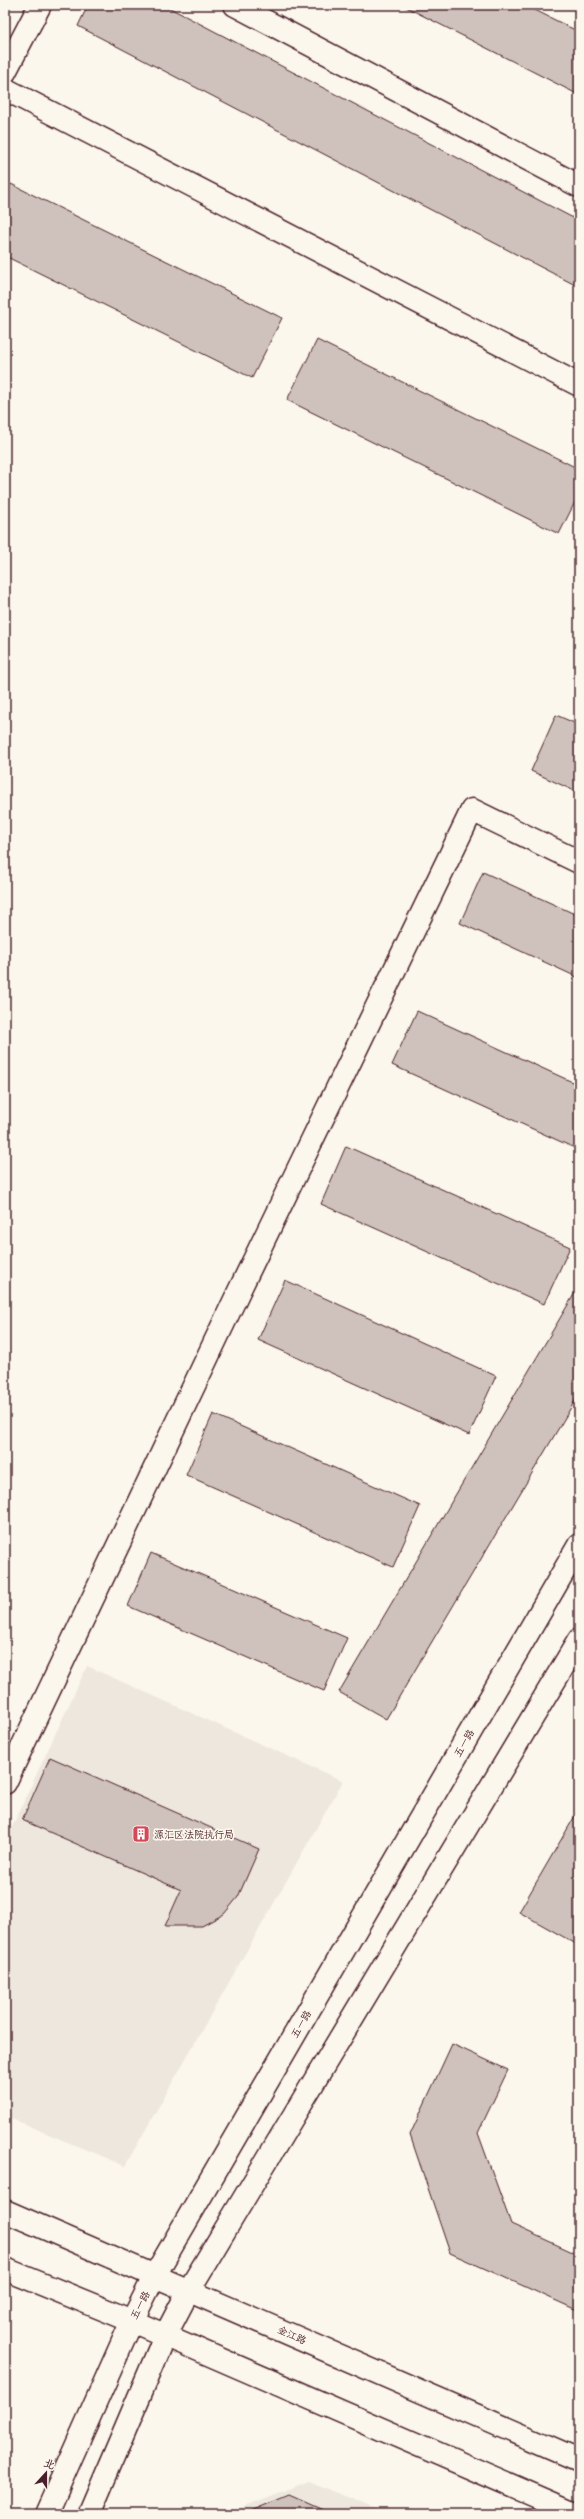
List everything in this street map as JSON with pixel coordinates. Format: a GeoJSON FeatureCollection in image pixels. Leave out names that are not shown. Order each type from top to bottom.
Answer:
{"type":"FeatureCollection","features":[{"type":"Feature","properties":{"kind":"street"},"geometry":{"type":"LineString","coordinates":[[5,72],[40,5]]}},
{"type":"Feature","properties":{"kind":"street"},"geometry":{"type":"LineString","coordinates":[[235,5],[579,186]]}},
{"type":"Feature","properties":{"kind":"street"},"geometry":{"type":"LineString","coordinates":[[5,89],[579,385]]}},
{"type":"Feature","properties":{"kind":"street"},"geometry":{"type":"LineString","coordinates":[[5,1783],[239,1291],[472,810],[579,862]]}},
{"type":"Feature","properties":{"kind":"street","name":"五一路"},"geometry":{"type":"LineString","coordinates":[[46,2514],[132,2321],[155,2275],[579,1545]]}},
{"type":"Feature","properties":{"kind":"street"},"geometry":{"type":"LineString","coordinates":[[89,2514],[166,2336],[189,2290],[579,1640]]}},
{"type":"Feature","properties":{"kind":"street","name":"金江路"},"geometry":{"type":"LineString","coordinates":[[5,2211],[579,2460]]}},
{"type":"Feature","properties":{"kind":"street"},"geometry":{"type":"LineString","coordinates":[[5,2269],[132,2321],[577,2514]]}},
{"type":"Feature","properties":{"kind":"shaded area"},"geometry":{"type":"Polygon","coordinates":[[[87,1666],[343,1781],[125,2166],[5,2116],[5,1842],[87,1666]]]}},
{"type":"Feature","properties":{"kind":"shaded area"},"geometry":{"type":"Polygon","coordinates":[[[309,2481],[387,2514],[225,2514],[309,2481]]]}},
{"type":"Feature","properties":{"kind":"building"},"geometry":{"type":"Polygon","coordinates":[[[88,5],[164,5],[579,221],[579,287],[78,26],[88,5]]]}},
{"type":"Feature","properties":{"kind":"building"},"geometry":{"type":"Polygon","coordinates":[[[402,5],[525,5],[579,32],[579,95],[402,5]]]}},
{"type":"Feature","properties":{"kind":"building"},"geometry":{"type":"Polygon","coordinates":[[[11,184],[282,318],[252,378],[5,256],[5,195],[11,184]]]}},
{"type":"Feature","properties":{"kind":"building"},"geometry":{"type":"Polygon","coordinates":[[[317,340],[579,469],[579,494],[559,534],[287,400],[317,340]]]}},
{"type":"Feature","properties":{"kind":"building"},"geometry":{"type":"Polygon","coordinates":[[[556,715],[579,725],[579,793],[531,771],[556,715]]]}},
{"type":"Feature","properties":{"kind":"building"},"geometry":{"type":"Polygon","coordinates":[[[483,872],[579,916],[579,978],[460,923],[483,872]]]}},
{"type":"Feature","properties":{"kind":"building"},"geometry":{"type":"Polygon","coordinates":[[[417,1011],[579,1085],[579,1150],[392,1065],[417,1011]]]}},
{"type":"Feature","properties":{"kind":"building"},"geometry":{"type":"Polygon","coordinates":[[[346,1146],[570,1247],[544,1304],[321,1204],[346,1146]]]}},
{"type":"Feature","properties":{"kind":"building"},"geometry":{"type":"Polygon","coordinates":[[[285,1280],[496,1376],[469,1435],[258,1340],[285,1280]]]}},
{"type":"Feature","properties":{"kind":"building"},"geometry":{"type":"Polygon","coordinates":[[[579,1286],[579,1394],[386,1719],[339,1692],[579,1286]]]}},
{"type":"Feature","properties":{"kind":"building"},"geometry":{"type":"Polygon","coordinates":[[[213,1414],[420,1506],[393,1567],[186,1475],[213,1414]]]}},
{"type":"Feature","properties":{"kind":"building"},"geometry":{"type":"Polygon","coordinates":[[[151,1553],[347,1638],[324,1691],[128,1606],[151,1553]]]}},
{"type":"Feature","properties":{"kind":"building","name":"源汇区法院执行局"},"geometry":{"type":"Polygon","coordinates":[[[50,1757],[259,1849],[238,1897],[224,1914],[202,1926],[165,1926],[181,1890],[22,1820],[50,1757]]]}},
{"type":"Feature","properties":{"kind":"building"},"geometry":{"type":"Polygon","coordinates":[[[579,1809],[579,1943],[578,1945],[519,1912],[579,1809]]]}},
{"type":"Feature","properties":{"kind":"building"},"geometry":{"type":"Polygon","coordinates":[[[452,2044],[508,2070],[478,2133],[511,2224],[579,2255],[579,2311],[450,2253],[410,2135],[452,2044]]]}},
{"type":"Feature","properties":{"kind":"building"},"geometry":{"type":"Polygon","coordinates":[[[289,2495],[323,2510],[322,2514],[244,2514],[289,2495]]]}},
{"type":"Feature","properties":{"kind":"place","name":"源汇区法院执行局"},"geometry":{"type":"Point","coordinates":[141,1834]}}]}
